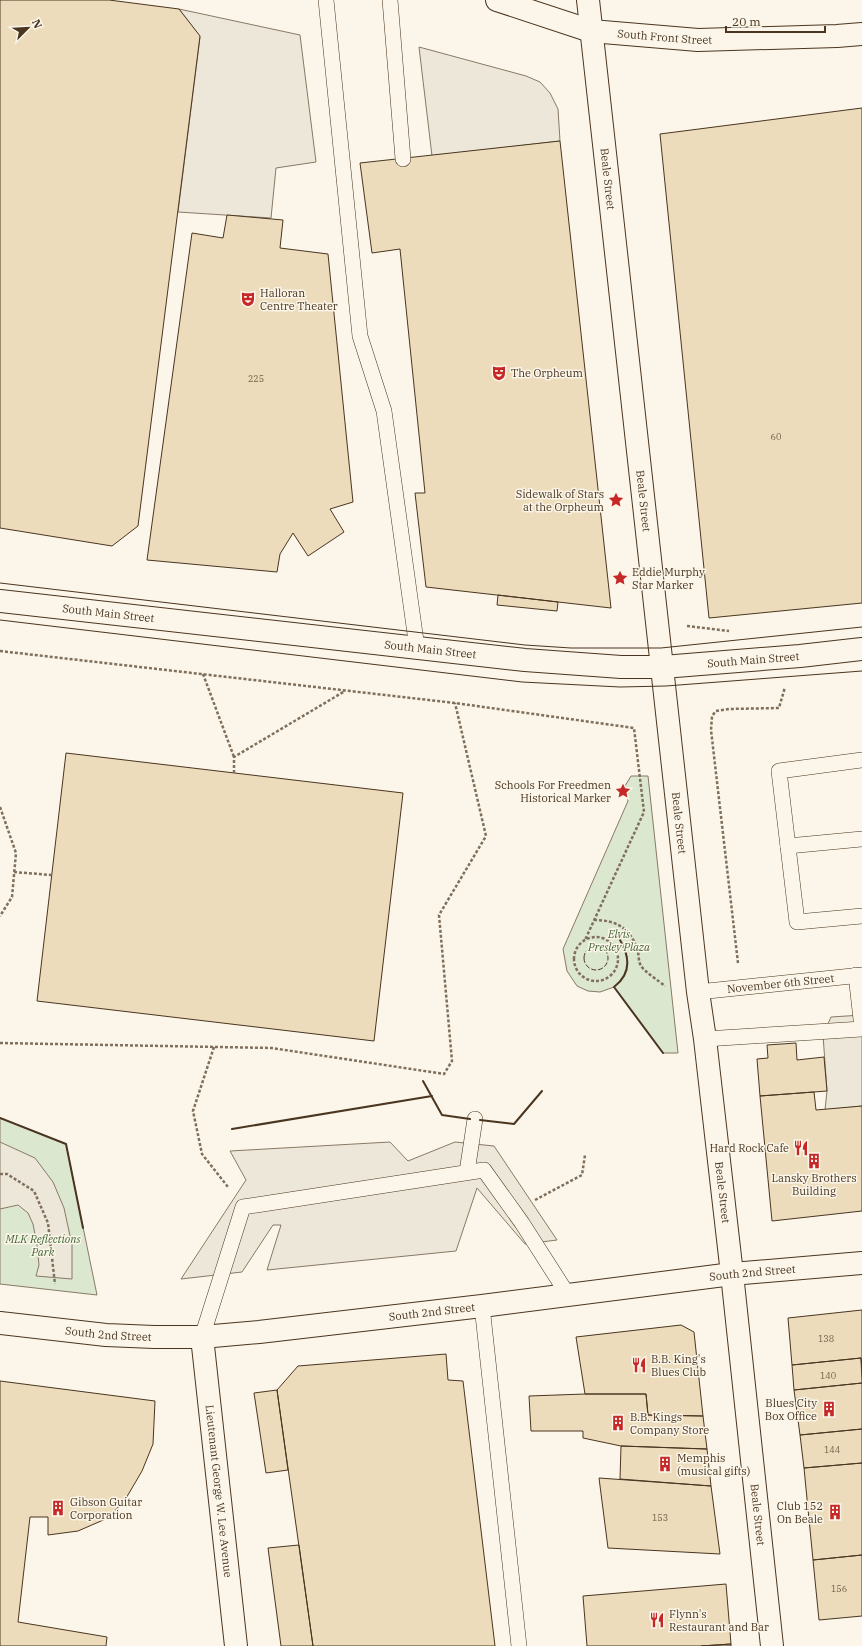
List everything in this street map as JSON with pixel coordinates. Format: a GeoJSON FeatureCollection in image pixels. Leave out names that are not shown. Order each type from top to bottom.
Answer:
{"type":"FeatureCollection","features":[{"type":"Feature","properties":{"kind":"main road","name":"South Front Street"},"geometry":{"type":"LineString","coordinates":[[498,0],[592,31],[698,40],[862,34]]}},
{"type":"Feature","properties":{"kind":"main road","name":"Beale Street"},"geometry":{"type":"LineString","coordinates":[[588,0],[698,992],[705,1039],[732,1274],[772,1646]]}},
{"type":"Feature","properties":{"kind":"main road","name":"South Main Street"},"geometry":{"type":"LineString","coordinates":[[0,602],[524,660],[621,667],[663,667],[800,656],[862,649]]}},
{"type":"Feature","properties":{"kind":"main road","name":"South 2nd Street"},"geometry":{"type":"LineString","coordinates":[[0,1323],[106,1335],[202,1337],[259,1332],[482,1306],[732,1274],[862,1263]]}},
{"type":"Feature","properties":{"kind":"main road","name":"Lieutenant George W. Lee Avenue"},"geometry":{"type":"LineString","coordinates":[[202,1337],[236,1646]]}},
{"type":"Feature","properties":{"kind":"lane"},"geometry":{"type":"LineString","coordinates":[[326,0],[360,336],[384,411],[417,648]]}},
{"type":"Feature","properties":{"kind":"lane"},"geometry":{"type":"LineString","coordinates":[[390,0],[403,159]]}},
{"type":"Feature","properties":{"kind":"lane"},"geometry":{"type":"LineString","coordinates":[[862,760],[779,771],[797,922],[862,916]]}},
{"type":"Feature","properties":{"kind":"lane"},"geometry":{"type":"LineString","coordinates":[[788,846],[862,839]]}},
{"type":"Feature","properties":{"kind":"lane"},"geometry":{"type":"LineString","coordinates":[[705,1039],[862,1028],[859,975]]}},
{"type":"Feature","properties":{"kind":"lane","name":"November 6th Street"},"geometry":{"type":"LineString","coordinates":[[698,992],[859,975]]}},
{"type":"Feature","properties":{"kind":"lane"},"geometry":{"type":"LineString","coordinates":[[467,1172],[475,1119]]}},
{"type":"Feature","properties":{"kind":"lane"},"geometry":{"type":"LineString","coordinates":[[202,1337],[243,1207],[484,1170],[568,1295]]}},
{"type":"Feature","properties":{"kind":"lane"},"geometry":{"type":"LineString","coordinates":[[482,1306],[519,1646]]}},
{"type":"Feature","properties":{"kind":"path"},"geometry":{"type":"LineString","coordinates":[[658,622],[730,631]]}},
{"type":"Feature","properties":{"kind":"path"},"geometry":{"type":"LineString","coordinates":[[0,651],[455,703],[634,728],[644,812],[585,940],[575,951],[575,966],[583,977],[590,980],[604,979],[610,976],[617,963],[615,949],[606,939],[591,937],[585,940]]}},
{"type":"Feature","properties":{"kind":"path"},"geometry":{"type":"LineString","coordinates":[[203,674],[234,756],[234,773]]}},
{"type":"Feature","properties":{"kind":"path"},"geometry":{"type":"LineString","coordinates":[[740,987],[711,730],[712,716],[716,711],[729,709],[779,708],[785,687]]}},
{"type":"Feature","properties":{"kind":"path"},"geometry":{"type":"LineString","coordinates":[[234,756],[346,690]]}},
{"type":"Feature","properties":{"kind":"path"},"geometry":{"type":"LineString","coordinates":[[0,1043],[272,1048],[444,1074],[452,1061],[439,915],[486,836],[455,703]]}},
{"type":"Feature","properties":{"kind":"path"},"geometry":{"type":"LineString","coordinates":[[0,807],[16,852],[12,897],[0,916]]}},
{"type":"Feature","properties":{"kind":"path"},"geometry":{"type":"LineString","coordinates":[[14,872],[51,876]]}},
{"type":"Feature","properties":{"kind":"path"},"geometry":{"type":"LineString","coordinates":[[594,920],[607,920],[619,924],[630,936],[637,948],[641,966],[665,986]]}},
{"type":"Feature","properties":{"kind":"path"},"geometry":{"type":"LineString","coordinates":[[214,1047],[193,1111],[202,1154],[243,1207]]}},
{"type":"Feature","properties":{"kind":"path"},"geometry":{"type":"LineString","coordinates":[[513,1212],[582,1174],[585,1155]]}},
{"type":"Feature","properties":{"kind":"path"},"geometry":{"type":"LineString","coordinates":[[0,1174],[7,1174],[34,1191],[48,1223],[55,1284]]}},
{"type":"Feature","properties":{"kind":"green space","name":"Elvis Presley Plaza"},"geometry":{"type":"Polygon","coordinates":[[[631,776],[648,776],[678,1053],[663,1053],[614,987],[600,992],[588,991],[577,986],[567,971],[563,949],[628,801],[625,786],[631,776]]]}},
{"type":"Feature","properties":{"kind":"green space","name":"MLK Reflections Park"},"geometry":{"type":"Polygon","coordinates":[[[0,1118],[66,1144],[97,1295],[0,1284],[0,1118]]]}},
{"type":"Feature","properties":{"kind":"shaded area"},"geometry":{"type":"Polygon","coordinates":[[[179,9],[300,35],[316,162],[276,168],[271,218],[178,212],[200,37],[179,9]]]}},
{"type":"Feature","properties":{"kind":"shaded area"},"geometry":{"type":"Polygon","coordinates":[[[419,47],[526,76],[540,82],[550,93],[558,109],[560,141],[432,156],[419,47]]]}},
{"type":"Feature","properties":{"kind":"shaded area"},"geometry":{"type":"Polygon","coordinates":[[[862,1015],[862,1106],[825,1110],[827,1091],[823,1035],[831,1017],[862,1015]]]}},
{"type":"Feature","properties":{"kind":"shaded area"},"geometry":{"type":"Polygon","coordinates":[[[0,1142],[35,1158],[53,1182],[64,1208],[72,1245],[72,1279],[36,1276],[39,1265],[37,1245],[33,1224],[28,1213],[18,1205],[0,1209],[0,1142]]]}},
{"type":"Feature","properties":{"kind":"shaded area"},"geometry":{"type":"Polygon","coordinates":[[[390,1142],[408,1161],[455,1142],[494,1146],[557,1240],[525,1244],[477,1188],[456,1251],[267,1270],[281,1225],[273,1225],[242,1272],[181,1279],[246,1180],[230,1151],[390,1142]]]}},
{"type":"Feature","properties":{"kind":"building"},"geometry":{"type":"Polygon","coordinates":[[[0,0],[109,0],[179,9],[200,36],[138,526],[112,546],[0,528],[0,0]]]}},
{"type":"Feature","properties":{"kind":"building"},"geometry":{"type":"Polygon","coordinates":[[[862,108],[862,603],[709,618],[660,134],[862,108]]]}},
{"type":"Feature","properties":{"kind":"building","name":"The Orpheum"},"geometry":{"type":"Polygon","coordinates":[[[560,141],[611,608],[426,587],[415,493],[425,493],[400,249],[372,253],[360,163],[560,141]]]}},
{"type":"Feature","properties":{"kind":"building"},"geometry":{"type":"Polygon","coordinates":[[[227,215],[283,220],[280,248],[328,254],[353,502],[330,509],[344,532],[308,556],[293,533],[280,554],[277,572],[147,560],[192,233],[223,238],[227,215]]]}},
{"type":"Feature","properties":{"kind":"building"},"geometry":{"type":"Polygon","coordinates":[[[498,595],[558,602],[557,611],[497,605],[498,595]]]}},
{"type":"Feature","properties":{"kind":"building"},"geometry":{"type":"Polygon","coordinates":[[[66,753],[403,793],[374,1041],[37,1001],[66,753]]]}},
{"type":"Feature","properties":{"kind":"building"},"geometry":{"type":"Polygon","coordinates":[[[796,1043],[797,1060],[824,1057],[827,1091],[760,1096],[757,1059],[768,1058],[767,1045],[796,1043]]]}},
{"type":"Feature","properties":{"kind":"building","name":"Lansky Brothers Building"},"geometry":{"type":"Polygon","coordinates":[[[814,1092],[816,1110],[862,1106],[862,1211],[772,1221],[760,1096],[814,1092]]]}},
{"type":"Feature","properties":{"kind":"building"},"geometry":{"type":"Polygon","coordinates":[[[862,1310],[862,1368],[861,1358],[792,1365],[788,1318],[862,1310]]]}},
{"type":"Feature","properties":{"kind":"building","name":"B.B. King's Blues Club"},"geometry":{"type":"Polygon","coordinates":[[[681,1325],[694,1332],[703,1416],[648,1415],[646,1394],[585,1394],[576,1337],[681,1325]]]}},
{"type":"Feature","properties":{"kind":"building"},"geometry":{"type":"Polygon","coordinates":[[[446,1354],[448,1380],[463,1381],[495,1646],[313,1646],[277,1390],[298,1366],[446,1354]]]}},
{"type":"Feature","properties":{"kind":"building"},"geometry":{"type":"Polygon","coordinates":[[[861,1358],[862,1383],[794,1390],[792,1365],[861,1358]]]}},
{"type":"Feature","properties":{"kind":"building","name":"Gibson Guitar Corporation"},"geometry":{"type":"Polygon","coordinates":[[[0,1381],[155,1401],[153,1444],[142,1471],[125,1500],[108,1518],[78,1531],[48,1535],[48,1517],[30,1517],[18,1622],[107,1637],[106,1646],[0,1646],[0,1381]]]}},
{"type":"Feature","properties":{"kind":"building","name":"Blues City Box Office"},"geometry":{"type":"Polygon","coordinates":[[[862,1383],[862,1429],[800,1435],[794,1390],[862,1383]]]}},
{"type":"Feature","properties":{"kind":"building"},"geometry":{"type":"Polygon","coordinates":[[[277,1390],[288,1470],[266,1473],[254,1393],[277,1390]]]}},
{"type":"Feature","properties":{"kind":"building","name":"B.B. Kings Company Store"},"geometry":{"type":"Polygon","coordinates":[[[646,1394],[648,1415],[703,1416],[707,1449],[621,1446],[583,1438],[583,1431],[531,1431],[529,1396],[646,1394]]]}},
{"type":"Feature","properties":{"kind":"building"},"geometry":{"type":"Polygon","coordinates":[[[862,1429],[862,1463],[804,1468],[800,1435],[862,1429]]]}},
{"type":"Feature","properties":{"kind":"building","name":"Memphis (musical gifts)"},"geometry":{"type":"Polygon","coordinates":[[[621,1446],[707,1449],[711,1486],[620,1479],[621,1446]]]}},
{"type":"Feature","properties":{"kind":"building","name":"Club 152 On Beale"},"geometry":{"type":"Polygon","coordinates":[[[862,1463],[862,1555],[813,1560],[804,1468],[862,1463]]]}},
{"type":"Feature","properties":{"kind":"building"},"geometry":{"type":"Polygon","coordinates":[[[599,1478],[711,1486],[720,1554],[608,1548],[599,1478]]]}},
{"type":"Feature","properties":{"kind":"building"},"geometry":{"type":"Polygon","coordinates":[[[299,1545],[313,1646],[281,1646],[268,1548],[299,1545]]]}},
{"type":"Feature","properties":{"kind":"building"},"geometry":{"type":"Polygon","coordinates":[[[862,1555],[862,1616],[819,1620],[813,1560],[862,1555]]]}},
{"type":"Feature","properties":{"kind":"building","name":"Flynn's Restaurant and Bar"},"geometry":{"type":"Polygon","coordinates":[[[726,1584],[731,1644],[701,1646],[587,1646],[583,1596],[726,1584]]]}},
{"type":"Feature","properties":{"kind":"building"},"geometry":{"type":"Polygon","coordinates":[[[731,1644],[731,1646],[701,1646],[731,1644]]]}},
{"type":"Feature","properties":{"kind":"tram line"},"geometry":{"type":"LineString","coordinates":[[0,583],[525,645],[571,648],[661,648],[862,627]]}},
{"type":"Feature","properties":{"kind":"tram line"},"geometry":{"type":"LineString","coordinates":[[0,620],[522,682],[620,687],[666,686],[862,671]]}},
{"type":"Feature","properties":{"kind":"fence"},"geometry":{"type":"LineString","coordinates":[[596,946],[601,947],[607,953],[608,958],[607,963],[601,969],[596,970],[591,969],[585,963],[584,958],[585,953],[591,947],[596,946]]}},
{"type":"Feature","properties":{"kind":"wall"},"geometry":{"type":"LineString","coordinates":[[620,940],[626,953],[627,965],[624,977],[614,987],[663,1053]]}},
{"type":"Feature","properties":{"kind":"wall"},"geometry":{"type":"LineString","coordinates":[[423,1081],[442,1115],[470,1119]]}},
{"type":"Feature","properties":{"kind":"wall"},"geometry":{"type":"LineString","coordinates":[[480,1120],[514,1124],[542,1091]]}},
{"type":"Feature","properties":{"kind":"wall"},"geometry":{"type":"LineString","coordinates":[[232,1129],[432,1096]]}},
{"type":"Feature","properties":{"kind":"wall"},"geometry":{"type":"LineString","coordinates":[[0,1118],[66,1144],[83,1228]]}},
{"type":"Feature","properties":{"kind":"place","name":"Halloran Centre Theater"},"geometry":{"type":"Point","coordinates":[248,299]}},
{"type":"Feature","properties":{"kind":"place","name":"The Orpheum"},"geometry":{"type":"Point","coordinates":[499,373]}},
{"type":"Feature","properties":{"kind":"place","name":"Sidewalk of Stars at the Orpheum"},"geometry":{"type":"Point","coordinates":[616,500]}},
{"type":"Feature","properties":{"kind":"place","name":"Eddie Murphy Star Marker"},"geometry":{"type":"Point","coordinates":[620,578]}},
{"type":"Feature","properties":{"kind":"place","name":"Schools For Freedmen Historical Marker"},"geometry":{"type":"Point","coordinates":[623,791]}},
{"type":"Feature","properties":{"kind":"place","name":"Hard Rock Cafe"},"geometry":{"type":"Point","coordinates":[801,1148]}},
{"type":"Feature","properties":{"kind":"place","name":"Lansky Brothers Building"},"geometry":{"type":"Point","coordinates":[814,1161]}},
{"type":"Feature","properties":{"kind":"place","name":"B.B. King's Blues Club"},"geometry":{"type":"Point","coordinates":[639,1365]}},
{"type":"Feature","properties":{"kind":"place","name":"Blues City Box Office"},"geometry":{"type":"Point","coordinates":[829,1409]}},
{"type":"Feature","properties":{"kind":"place","name":"B.B. Kings Company Store"},"geometry":{"type":"Point","coordinates":[618,1423]}},
{"type":"Feature","properties":{"kind":"place","name":"Memphis (musical gifts)"},"geometry":{"type":"Point","coordinates":[665,1464]}},
{"type":"Feature","properties":{"kind":"place","name":"Gibson Guitar Corporation"},"geometry":{"type":"Point","coordinates":[58,1508]}},
{"type":"Feature","properties":{"kind":"place","name":"Club 152 On Beale"},"geometry":{"type":"Point","coordinates":[835,1512]}},
{"type":"Feature","properties":{"kind":"place","name":"Flynn's Restaurant and Bar"},"geometry":{"type":"Point","coordinates":[657,1620]}}]}
